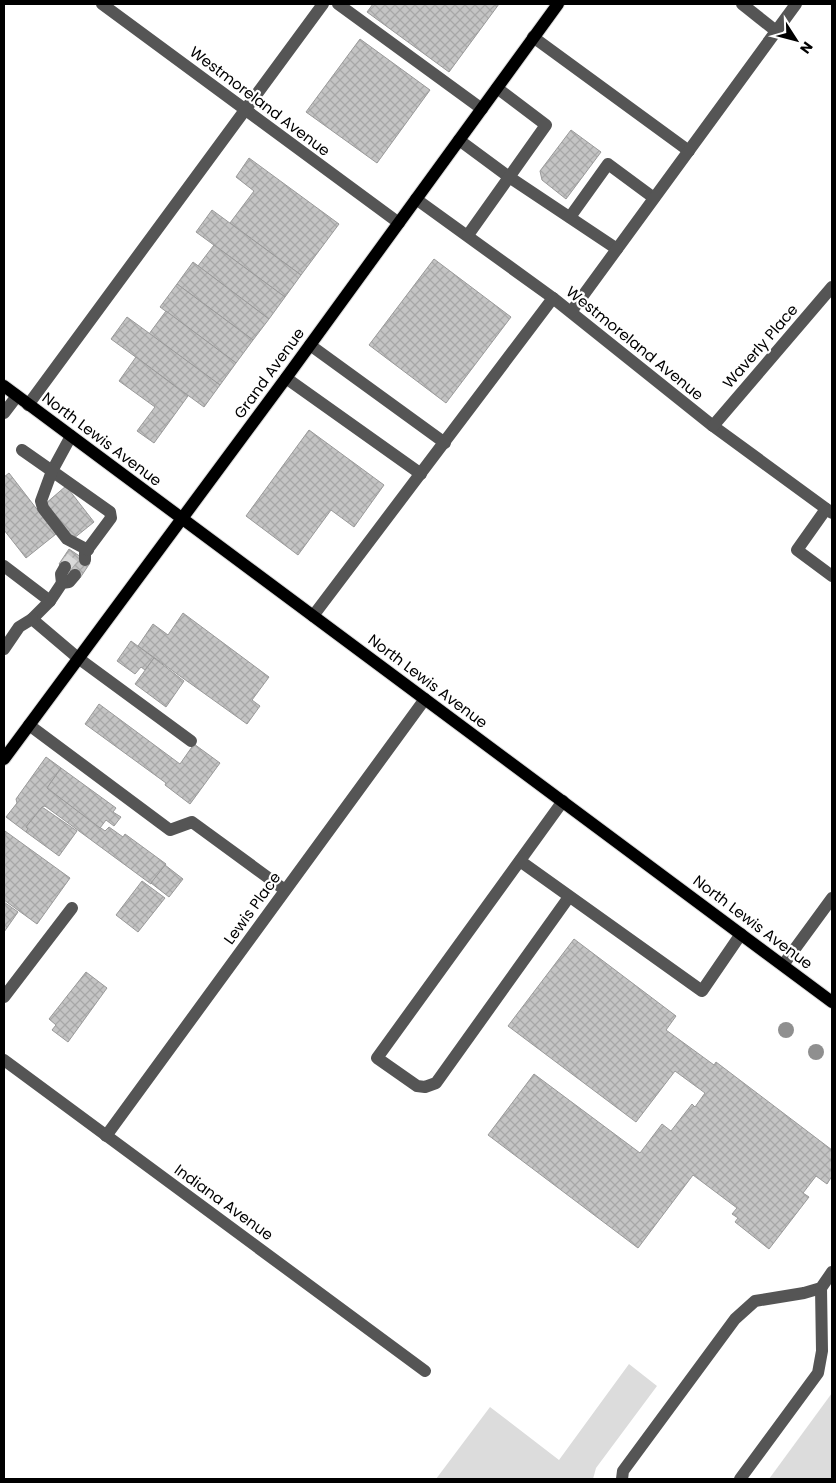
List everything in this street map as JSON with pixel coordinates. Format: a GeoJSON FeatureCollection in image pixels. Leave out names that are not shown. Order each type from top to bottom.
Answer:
{"type":"FeatureCollection","features":[{"type":"Feature","properties":{"kind":"main road","name":"Grand Avenue"},"geometry":{"type":"LineString","coordinates":[[4,759],[286,378],[558,4]]}},
{"type":"Feature","properties":{"kind":"main road","name":"North Lewis Avenue"},"geometry":{"type":"LineString","coordinates":[[4,386],[832,1002]]}},
{"type":"Feature","properties":{"kind":"street","name":"Westmoreland Avenue"},"geometry":{"type":"LineString","coordinates":[[102,4],[399,223]]}},
{"type":"Feature","properties":{"kind":"street"},"geometry":{"type":"LineString","coordinates":[[28,405],[323,4]]}},
{"type":"Feature","properties":{"kind":"street"},"geometry":{"type":"LineString","coordinates":[[338,4],[482,109]]}},
{"type":"Feature","properties":{"kind":"street"},"geometry":{"type":"LineString","coordinates":[[742,4],[776,31]]}},
{"type":"Feature","properties":{"kind":"street"},"geometry":{"type":"LineString","coordinates":[[571,312],[796,4]]}},
{"type":"Feature","properties":{"kind":"street"},"geometry":{"type":"LineString","coordinates":[[534,37],[689,151]]}},
{"type":"Feature","properties":{"kind":"street"},"geometry":{"type":"LineString","coordinates":[[468,235],[546,125],[497,88]]}},
{"type":"Feature","properties":{"kind":"street"},"geometry":{"type":"LineString","coordinates":[[459,140],[509,177],[617,249]]}},
{"type":"Feature","properties":{"kind":"street"},"geometry":{"type":"LineString","coordinates":[[570,217],[608,164],[654,198]]}},
{"type":"Feature","properties":{"kind":"street","name":"Westmoreland Avenue"},"geometry":{"type":"LineString","coordinates":[[416,199],[554,298],[713,426],[829,511]]}},
{"type":"Feature","properties":{"kind":"street","name":"Waverly Place"},"geometry":{"type":"LineString","coordinates":[[713,426],[832,287]]}},
{"type":"Feature","properties":{"kind":"street"},"geometry":{"type":"LineString","coordinates":[[313,616],[554,298]]}},
{"type":"Feature","properties":{"kind":"street"},"geometry":{"type":"LineString","coordinates":[[310,345],[445,443]]}},
{"type":"Feature","properties":{"kind":"street"},"geometry":{"type":"LineString","coordinates":[[286,378],[421,474]]}},
{"type":"Feature","properties":{"kind":"street"},"geometry":{"type":"LineString","coordinates":[[4,413],[16,396]]}},
{"type":"Feature","properties":{"kind":"street"},"geometry":{"type":"LineString","coordinates":[[22,450],[52,471],[110,512],[111,518],[84,554],[67,539],[43,508],[41,500],[52,471],[71,436]]}},
{"type":"Feature","properties":{"kind":"street"},"geometry":{"type":"LineString","coordinates":[[829,511],[797,550],[832,576]]}},
{"type":"Feature","properties":{"kind":"street"},"geometry":{"type":"LineString","coordinates":[[4,566],[50,601]]}},
{"type":"Feature","properties":{"kind":"street"},"geometry":{"type":"LineString","coordinates":[[4,648],[19,627],[32,619],[50,601],[62,583],[69,582],[70,571]]}},
{"type":"Feature","properties":{"kind":"street"},"geometry":{"type":"LineString","coordinates":[[32,619],[78,658],[191,741]]}},
{"type":"Feature","properties":{"kind":"street","name":"Lewis Place"},"geometry":{"type":"LineString","coordinates":[[106,1136],[425,699]]}},
{"type":"Feature","properties":{"kind":"street"},"geometry":{"type":"LineString","coordinates":[[29,725],[170,830],[192,822],[285,890]]}},
{"type":"Feature","properties":{"kind":"street"},"geometry":{"type":"LineString","coordinates":[[563,801],[377,1058],[416,1086],[425,1087],[436,1083],[569,897]]}},
{"type":"Feature","properties":{"kind":"street"},"geometry":{"type":"LineString","coordinates":[[520,861],[702,992],[741,934]]}},
{"type":"Feature","properties":{"kind":"street"},"geometry":{"type":"LineString","coordinates":[[783,965],[832,898]]}},
{"type":"Feature","properties":{"kind":"street"},"geometry":{"type":"LineString","coordinates":[[4,997],[72,908]]}},
{"type":"Feature","properties":{"kind":"street","name":"Indiana Avenue"},"geometry":{"type":"LineString","coordinates":[[4,1060],[425,1370]]}},
{"type":"Feature","properties":{"kind":"street"},"geometry":{"type":"LineString","coordinates":[[740,1479],[818,1373],[822,1350],[821,1288],[832,1272]]}},
{"type":"Feature","properties":{"kind":"street"},"geometry":{"type":"LineString","coordinates":[[622,1479],[623,1471],[735,1319],[755,1301],[804,1293],[821,1288]]}},
{"type":"Feature","properties":{"kind":"shaded area"},"geometry":{"type":"Polygon","coordinates":[[[629,1364],[657,1386],[596,1468],[593,1479],[436,1479],[490,1407],[559,1460],[629,1364]]]}},
{"type":"Feature","properties":{"kind":"shaded area"},"geometry":{"type":"Polygon","coordinates":[[[832,1393],[832,1479],[769,1479],[832,1393]]]}},
{"type":"Feature","properties":{"kind":"building"},"geometry":{"type":"Polygon","coordinates":[[[373,4],[499,4],[449,72],[367,12],[373,4]]]}},
{"type":"Feature","properties":{"kind":"building"},"geometry":{"type":"Polygon","coordinates":[[[360,39],[430,90],[377,163],[306,112],[360,39]]]}},
{"type":"Feature","properties":{"kind":"building"},"geometry":{"type":"Polygon","coordinates":[[[571,130],[601,152],[566,199],[542,180],[540,171],[571,130]]]}},
{"type":"Feature","properties":{"kind":"building"},"geometry":{"type":"Polygon","coordinates":[[[249,158],[339,224],[301,275],[230,223],[254,191],[236,177],[249,158]]]}},
{"type":"Feature","properties":{"kind":"building"},"geometry":{"type":"Polygon","coordinates":[[[212,210],[301,275],[285,297],[196,232],[212,210]]]}},
{"type":"Feature","properties":{"kind":"building"},"geometry":{"type":"Polygon","coordinates":[[[214,245],[285,297],[269,319],[198,266],[214,245]]]}},
{"type":"Feature","properties":{"kind":"building"},"geometry":{"type":"Polygon","coordinates":[[[434,259],[511,317],[446,403],[369,345],[434,259]]]}},
{"type":"Feature","properties":{"kind":"building"},"geometry":{"type":"Polygon","coordinates":[[[193,262],[269,319],[253,340],[177,284],[193,262]]]}},
{"type":"Feature","properties":{"kind":"building"},"geometry":{"type":"Polygon","coordinates":[[[177,284],[253,340],[236,363],[160,307],[177,284]]]}},
{"type":"Feature","properties":{"kind":"building"},"geometry":{"type":"Polygon","coordinates":[[[166,311],[236,363],[220,385],[149,334],[166,311]]]}},
{"type":"Feature","properties":{"kind":"building"},"geometry":{"type":"Polygon","coordinates":[[[127,317],[220,385],[204,407],[111,339],[127,317]]]}},
{"type":"Feature","properties":{"kind":"building"},"geometry":{"type":"Polygon","coordinates":[[[136,357],[188,396],[154,443],[137,431],[155,407],[119,381],[136,357]]]}},
{"type":"Feature","properties":{"kind":"building"},"geometry":{"type":"Polygon","coordinates":[[[309,430],[384,485],[354,527],[331,510],[298,555],[246,516],[309,430]]]}},
{"type":"Feature","properties":{"kind":"building"},"geometry":{"type":"Polygon","coordinates":[[[9,473],[56,534],[26,558],[4,530],[4,477],[9,473]]]}},
{"type":"Feature","properties":{"kind":"building"},"geometry":{"type":"Polygon","coordinates":[[[66,486],[94,522],[73,539],[45,504],[66,486]]]}},
{"type":"Feature","properties":{"kind":"building"},"geometry":{"type":"Polygon","coordinates":[[[69,549],[90,563],[80,578],[59,564],[69,549]]]}},
{"type":"Feature","properties":{"kind":"building"},"geometry":{"type":"Polygon","coordinates":[[[183,613],[269,677],[252,700],[260,706],[247,724],[138,646],[153,624],[168,635],[183,613]]]}},
{"type":"Feature","properties":{"kind":"building"},"geometry":{"type":"Polygon","coordinates":[[[131,641],[154,658],[145,670],[141,667],[135,674],[117,661],[131,641]]]}},
{"type":"Feature","properties":{"kind":"building"},"geometry":{"type":"Polygon","coordinates":[[[154,658],[184,681],[166,707],[135,684],[154,658]]]}},
{"type":"Feature","properties":{"kind":"building"},"geometry":{"type":"Polygon","coordinates":[[[99,704],[180,764],[194,744],[220,763],[190,804],[165,785],[166,783],[85,724],[99,704]]]}},
{"type":"Feature","properties":{"kind":"building"},"geometry":{"type":"Polygon","coordinates":[[[46,757],[61,768],[47,788],[105,831],[109,827],[123,837],[125,834],[166,864],[151,884],[45,806],[42,807],[26,827],[28,829],[26,832],[6,817],[17,803],[16,799],[46,757]]]}},
{"type":"Feature","properties":{"kind":"building"},"geometry":{"type":"Polygon","coordinates":[[[61,768],[116,808],[113,812],[121,817],[114,826],[106,820],[100,828],[47,788],[61,768]]]}},
{"type":"Feature","properties":{"kind":"building"},"geometry":{"type":"Polygon","coordinates":[[[42,807],[77,831],[59,856],[26,832],[28,829],[26,827],[42,807]]]}},
{"type":"Feature","properties":{"kind":"building"},"geometry":{"type":"Polygon","coordinates":[[[5,831],[70,878],[37,924],[4,900],[5,831]]]}},
{"type":"Feature","properties":{"kind":"building"},"geometry":{"type":"Polygon","coordinates":[[[165,865],[183,879],[169,897],[151,883],[165,865]]]}},
{"type":"Feature","properties":{"kind":"building"},"geometry":{"type":"Polygon","coordinates":[[[142,881],[165,898],[138,932],[116,915],[142,881]]]}},
{"type":"Feature","properties":{"kind":"building"},"geometry":{"type":"Polygon","coordinates":[[[4,902],[18,912],[4,932],[4,902]]]}},
{"type":"Feature","properties":{"kind":"building"},"geometry":{"type":"Polygon","coordinates":[[[574,939],[676,1016],[666,1030],[714,1065],[716,1062],[832,1150],[832,1176],[827,1184],[816,1176],[803,1193],[809,1197],[769,1249],[735,1222],[738,1218],[732,1214],[737,1208],[693,1175],[638,1248],[488,1135],[534,1074],[640,1153],[662,1124],[671,1131],[692,1104],[695,1107],[705,1093],[675,1071],[636,1122],[508,1026],[574,939]]]}},
{"type":"Feature","properties":{"kind":"building"},"geometry":{"type":"Polygon","coordinates":[[[86,972],[107,988],[68,1042],[52,1030],[56,1025],[49,1019],[86,972]]]}},
{"type":"Feature","properties":{"kind":"tunnel"},"geometry":{"type":"LineString","coordinates":[[65,567],[76,553]]}}]}
